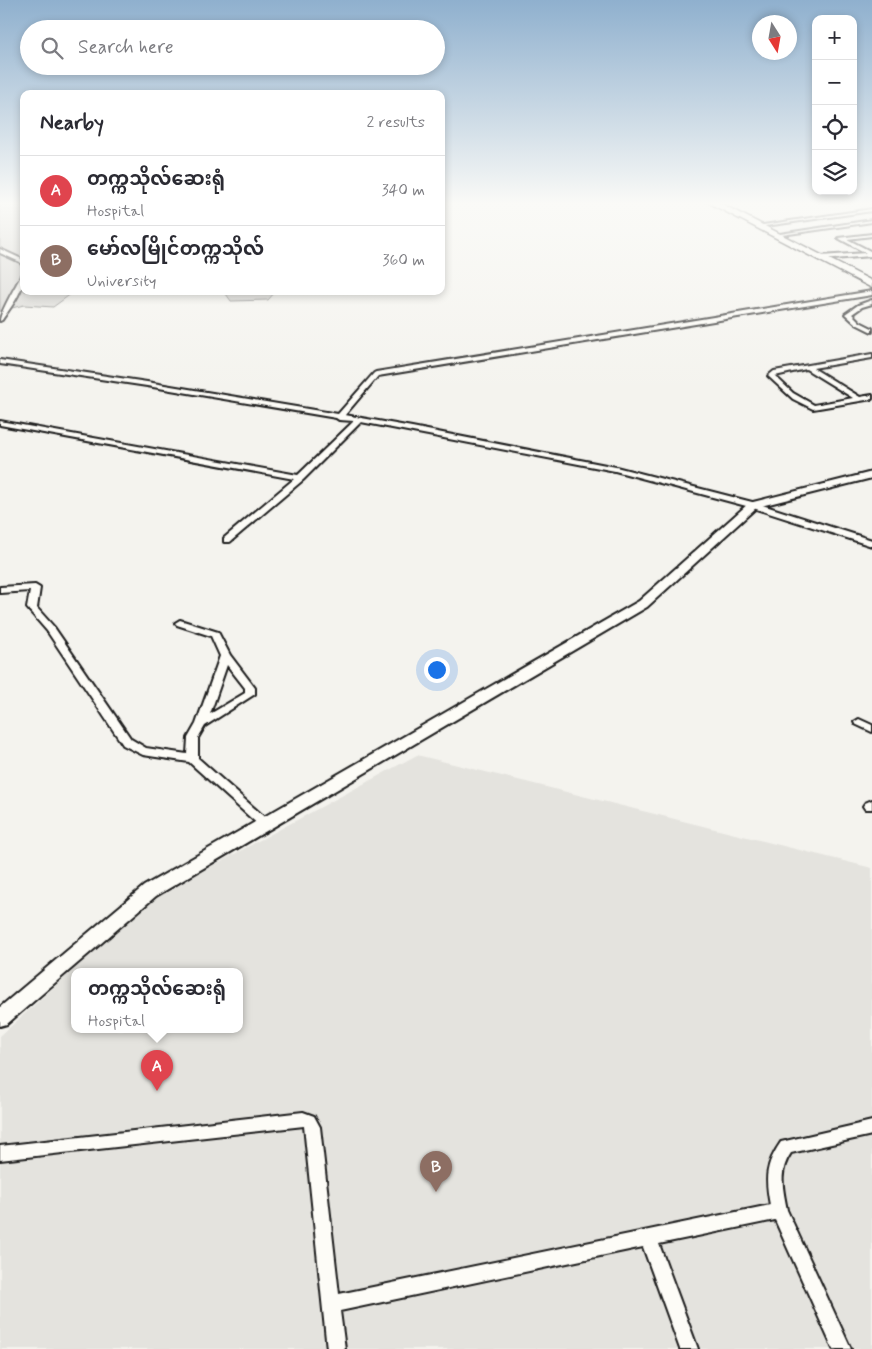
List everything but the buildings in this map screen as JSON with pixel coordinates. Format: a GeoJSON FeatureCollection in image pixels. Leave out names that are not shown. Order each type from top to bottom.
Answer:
{"type":"FeatureCollection","features":[{"type":"Feature","properties":{"kind":"highway"},"geometry":{"type":"LineString","coordinates":[[833,265],[872,285]]}},
{"type":"Feature","properties":{"kind":"main road"},"geometry":{"type":"LineString","coordinates":[[0,1018],[150,891],[643,604],[753,505],[872,475]]}},
{"type":"Feature","properties":{"kind":"street"},"geometry":{"type":"LineString","coordinates":[[0,319],[20,284]]}},
{"type":"Feature","properties":{"kind":"street"},"geometry":{"type":"LineString","coordinates":[[339,418],[376,374],[872,293]]}},
{"type":"Feature","properties":{"kind":"street"},"geometry":{"type":"LineString","coordinates":[[872,302],[860,306],[848,314],[858,323],[872,330]]}},
{"type":"Feature","properties":{"kind":"street"},"geometry":{"type":"LineString","coordinates":[[872,356],[774,372],[771,376],[782,389],[804,403],[813,406],[872,397]]}},
{"type":"Feature","properties":{"kind":"street"},"geometry":{"type":"LineString","coordinates":[[0,362],[148,384],[412,429],[616,470],[753,505],[872,543]]}},
{"type":"Feature","properties":{"kind":"street"},"geometry":{"type":"LineString","coordinates":[[807,367],[859,399]]}},
{"type":"Feature","properties":{"kind":"street"},"geometry":{"type":"LineString","coordinates":[[227,540],[300,478],[358,421]]}},
{"type":"Feature","properties":{"kind":"street"},"geometry":{"type":"LineString","coordinates":[[0,423],[300,478]]}},
{"type":"Feature","properties":{"kind":"street"},"geometry":{"type":"LineString","coordinates":[[0,590],[35,588],[32,608],[51,629],[127,742],[143,751],[192,759],[266,825]]}},
{"type":"Feature","properties":{"kind":"street"},"geometry":{"type":"LineString","coordinates":[[180,622],[215,634],[225,656],[251,691],[201,724]]}},
{"type":"Feature","properties":{"kind":"street"},"geometry":{"type":"LineString","coordinates":[[192,759],[193,738],[201,724],[225,656]]}},
{"type":"Feature","properties":{"kind":"street"},"geometry":{"type":"LineString","coordinates":[[859,722],[872,729]]}},
{"type":"Feature","properties":{"kind":"street"},"geometry":{"type":"LineString","coordinates":[[0,1153],[303,1119],[309,1121],[312,1127],[336,1349]]}},
{"type":"Feature","properties":{"kind":"street"},"geometry":{"type":"LineString","coordinates":[[842,1349],[779,1211],[773,1179],[774,1165],[786,1147],[872,1128]]}},
{"type":"Feature","properties":{"kind":"street"},"geometry":{"type":"LineString","coordinates":[[331,1304],[779,1211]]}},
{"type":"Feature","properties":{"kind":"street"},"geometry":{"type":"LineString","coordinates":[[648,1238],[689,1349]]}},
{"type":"Feature","properties":{"kind":"shaded area"},"geometry":{"type":"Polygon","coordinates":[[[0,265],[20,265],[20,295],[70,295],[53,307],[24,305],[0,311],[0,265]]]}},
{"type":"Feature","properties":{"kind":"shaded area"},"geometry":{"type":"Polygon","coordinates":[[[227,295],[272,295],[268,300],[231,301],[227,295]]]}},
{"type":"Feature","properties":{"kind":"shaded area"},"geometry":{"type":"Polygon","coordinates":[[[417,755],[872,868],[872,1349],[0,1349],[0,1036],[71,972],[71,1033],[243,1033],[243,968],[75,968],[153,898],[417,755]]]}},
{"type":"Feature","properties":{"kind":"place","name":"တက္ကသိုလ်ဆေးရုံ"},"geometry":{"type":"Point","coordinates":[157,1091]}},
{"type":"Feature","properties":{"kind":"place","name":"မော်လမြိုင်တက္ကသိုလ်"},"geometry":{"type":"Point","coordinates":[436,1192]}}]}
